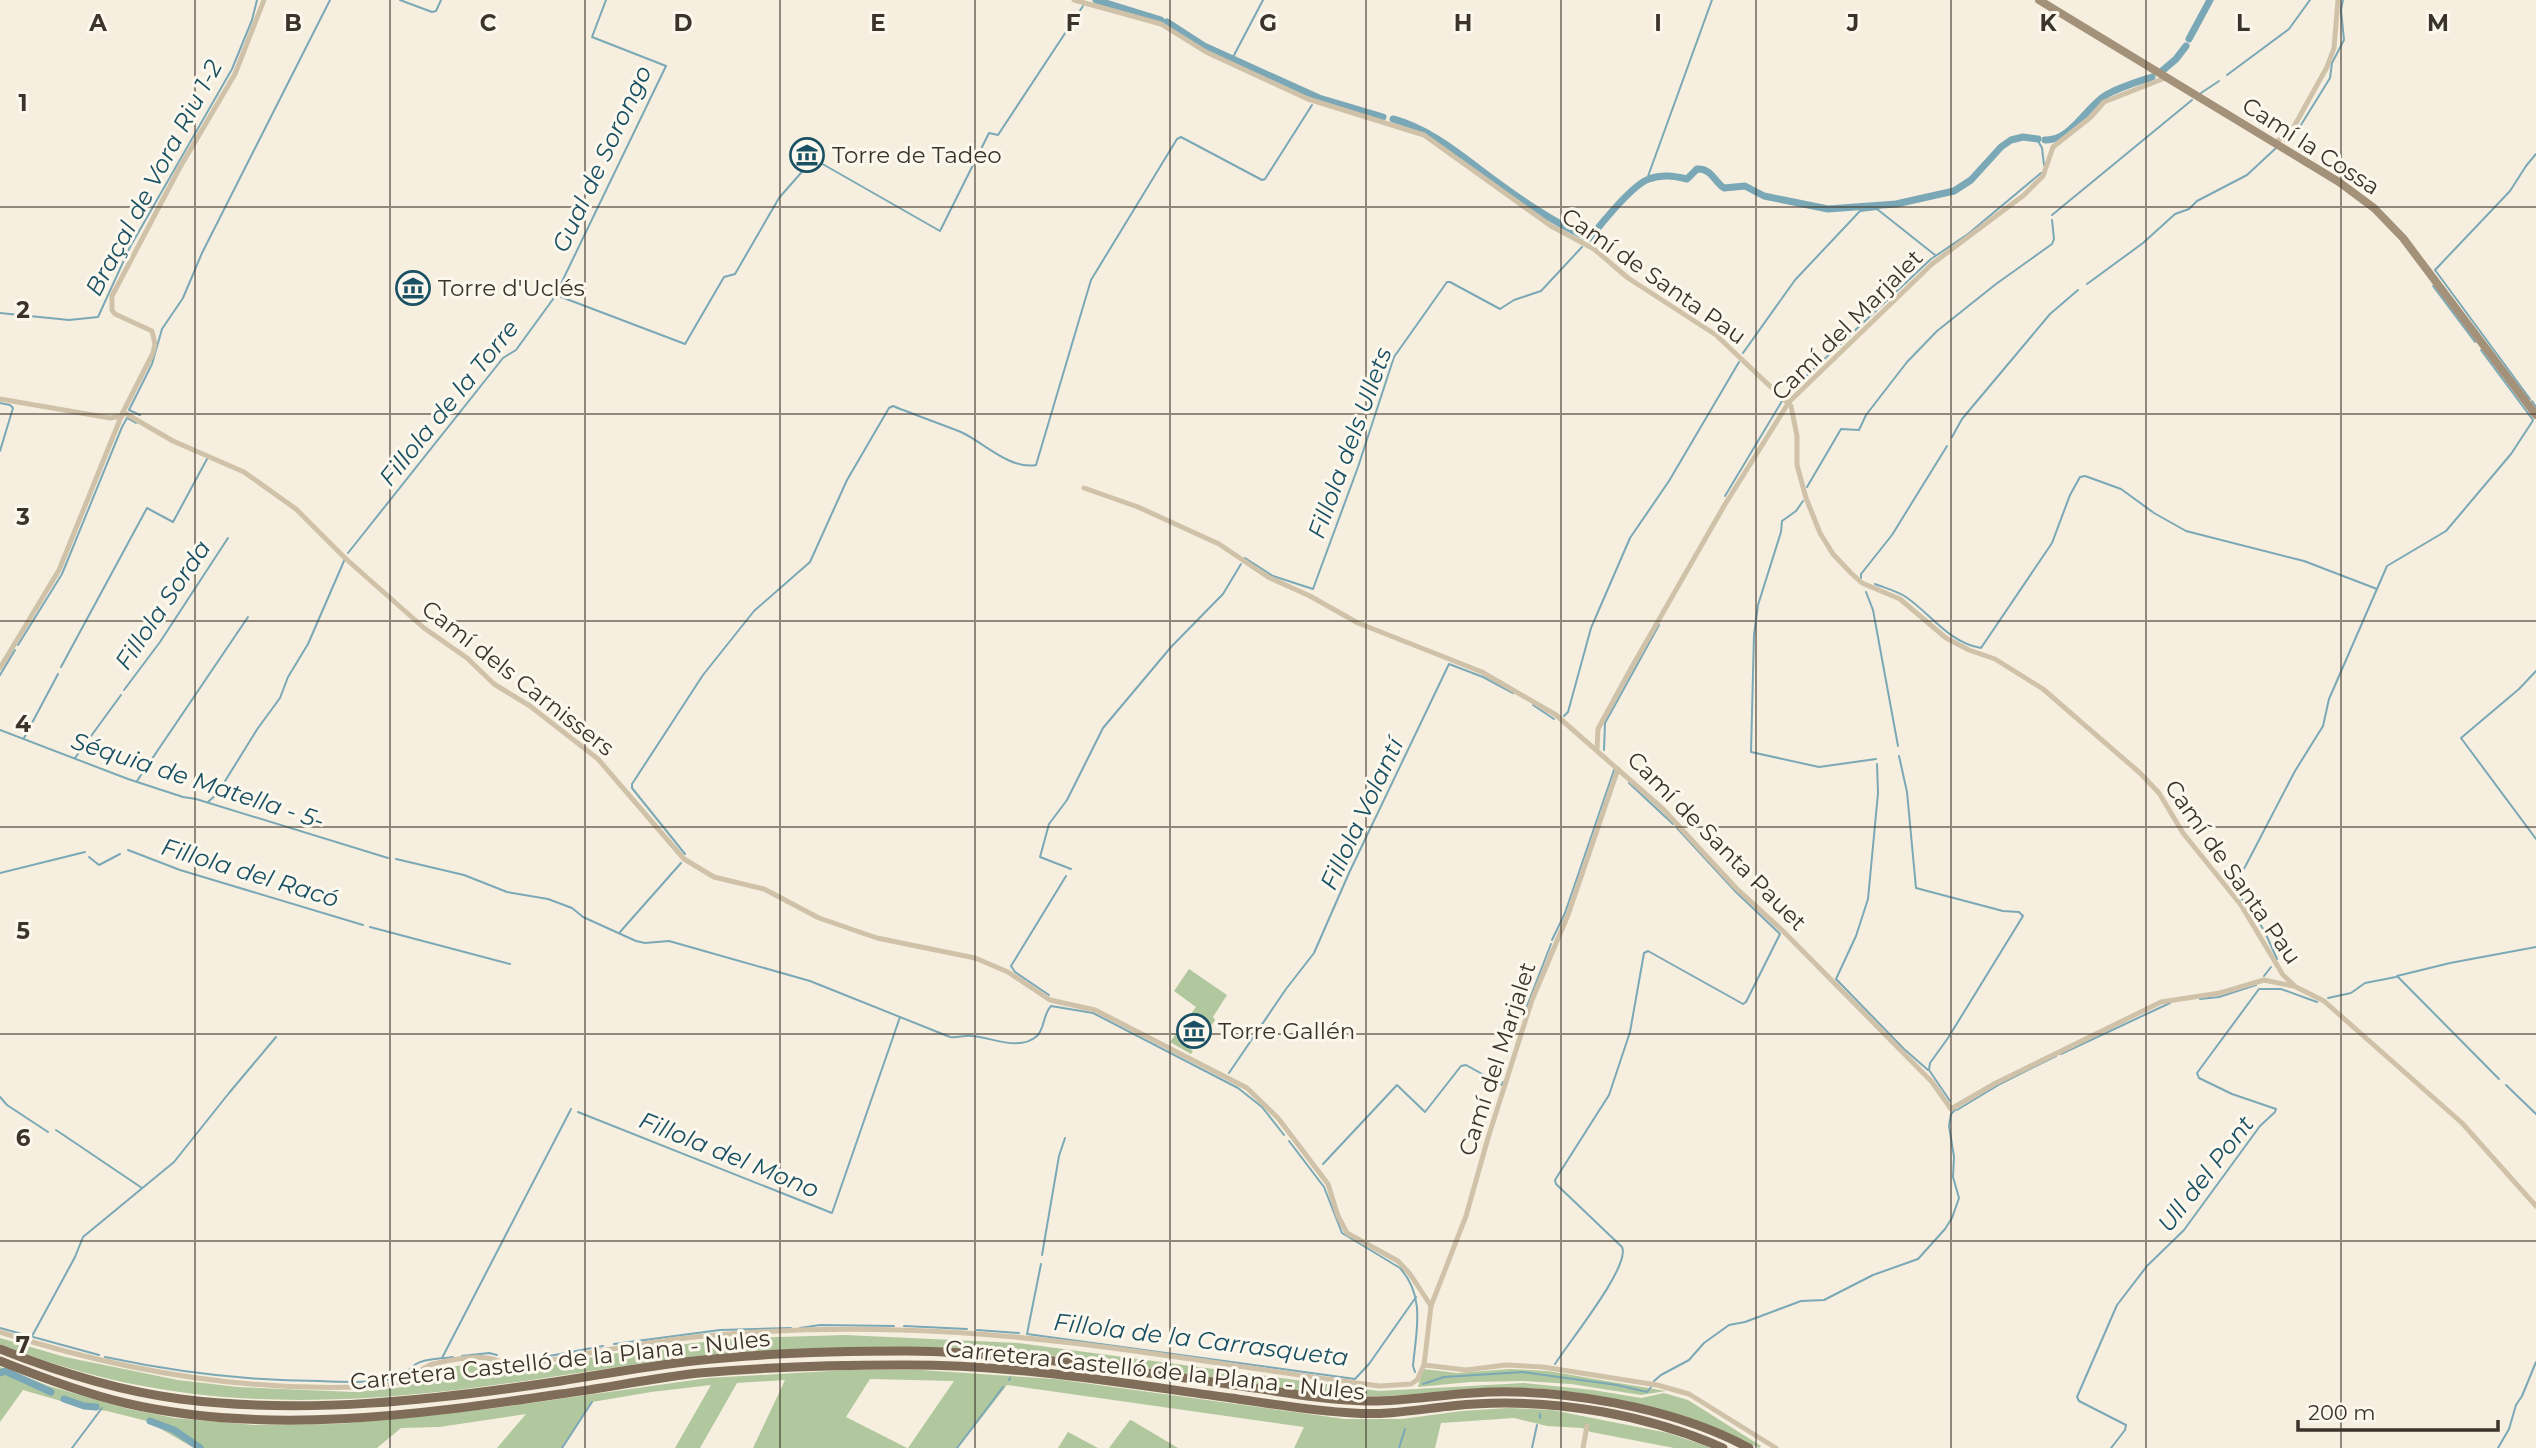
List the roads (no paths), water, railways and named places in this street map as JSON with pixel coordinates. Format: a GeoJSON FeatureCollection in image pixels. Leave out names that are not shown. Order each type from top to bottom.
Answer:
{"type":"FeatureCollection","features":[{"type":"Feature","properties":{"kind":"main road","name":"Carretera Castelló de la Plana - Nules"},"geometry":{"type":"LineString","coordinates":[[0,1349],[75,1376],[128,1390],[216,1403],[290,1406],[362,1403],[496,1390],[632,1368],[710,1359],[844,1353],[971,1353],[1102,1367],[1338,1400],[1400,1400],[1510,1392],[1564,1395],[1670,1417],[1701,1426],[1749,1448]]}},
{"type":"Feature","properties":{"kind":"main road","name":"Carretera Castelló de la Plana - Nules"},"geometry":{"type":"LineString","coordinates":[[0,1361],[124,1403],[227,1418],[291,1420],[363,1417],[550,1396],[699,1373],[906,1364],[1036,1372],[1338,1413],[1402,1413],[1473,1404],[1563,1406],[1668,1428],[1723,1448]]}},
{"type":"Feature","properties":{"kind":"street"},"geometry":{"type":"LineString","coordinates":[[0,668],[60,570],[123,414],[153,353],[155,335],[144,326],[115,314],[112,310],[112,296],[173,179],[235,74],[264,0]]}},
{"type":"Feature","properties":{"kind":"street","name":"Camí de Santa Pau"},"geometry":{"type":"LineString","coordinates":[[1074,0],[1161,24],[1206,52],[1308,99],[1424,135],[1551,226],[1594,250],[1628,278],[1716,335],[1789,402],[1794,413],[1797,465],[1806,498],[1820,533],[1839,560],[1862,583],[1900,599],[1946,638],[1995,659],[2043,689],[2140,773],[2159,793],[2183,833],[2241,905],[2283,975],[2296,987],[2324,1001],[2462,1123],[2536,1206]]}},
{"type":"Feature","properties":{"kind":"street","name":"Camí la Cossa"},"geometry":{"type":"LineString","coordinates":[[2039,0],[2339,182],[2374,208],[2403,238],[2536,415]]}},
{"type":"Feature","properties":{"kind":"street"},"geometry":{"type":"LineString","coordinates":[[2274,143],[2291,132],[2327,67],[2333,48],[2338,0]]}},
{"type":"Feature","properties":{"kind":"street","name":"Camí del Marjalet"},"geometry":{"type":"LineString","coordinates":[[1597,749],[1598,729],[1724,506],[1789,402],[1932,264],[2024,195],[2043,176],[2053,147],[2091,117],[2104,102],[2165,78]]}},
{"type":"Feature","properties":{"kind":"street","name":"Camí dels Carnissers"},"geometry":{"type":"LineString","coordinates":[[0,399],[110,418],[123,414],[173,441],[244,472],[296,509],[345,558],[424,628],[467,658],[494,684],[530,706],[598,759],[684,859],[714,877],[764,889],[819,918],[865,934],[975,958],[1008,972],[1050,1000],[1095,1010],[1247,1087],[1278,1118],[1328,1184],[1338,1216],[1347,1233],[1398,1261],[1431,1306]]}},
{"type":"Feature","properties":{"kind":"street","name":"Camí de Santa Pauet"},"geometry":{"type":"LineString","coordinates":[[1084,488],[1138,507],[1219,544],[1268,577],[1310,596],[1358,623],[1482,672],[1556,715],[1662,809],[1735,888],[1783,931],[1927,1076],[1951,1109],[1994,1084],[2161,1002],[2220,993],[2264,980],[2296,987]]}},
{"type":"Feature","properties":{"kind":"street","name":"Camí del Marjalet"},"geometry":{"type":"LineString","coordinates":[[1424,1365],[1431,1306],[1466,1216],[1532,1000],[1568,915],[1618,769]]}},
{"type":"Feature","properties":{"kind":"street"},"geometry":{"type":"LineString","coordinates":[[0,1332],[49,1348],[138,1369],[224,1381],[292,1386],[359,1387],[397,1383],[435,1364],[477,1358],[517,1366],[590,1352],[692,1338],[748,1332],[830,1330],[957,1333],[1064,1342],[1380,1386],[1410,1384],[1417,1380],[1424,1365],[1466,1370],[1506,1366],[1543,1367],[1657,1385],[1689,1394],[1776,1448]]}},
{"type":"Feature","properties":{"kind":"street"},"geometry":{"type":"LineString","coordinates":[[1583,1448],[1587,1426]]}},
{"type":"Feature","properties":{"kind":"waterway","name":"Braçal de Vora Riu 1-2"},"geometry":{"type":"LineString","coordinates":[[0,313],[69,320],[98,317],[130,247],[232,69],[252,20],[257,0]]}},
{"type":"Feature","properties":{"kind":"waterway"},"geometry":{"type":"LineString","coordinates":[[140,415],[129,410],[152,364],[162,329],[183,298],[202,253],[330,0]]}},
{"type":"Feature","properties":{"kind":"waterway"},"geometry":{"type":"LineString","coordinates":[[400,0],[432,12],[436,11],[441,0]]}},
{"type":"Feature","properties":{"kind":"waterway","name":"Gual de Sorongo"},"geometry":{"type":"LineString","coordinates":[[556,294],[666,66],[592,37],[606,0]]}},
{"type":"Feature","properties":{"kind":"waterway"},"geometry":{"type":"LineString","coordinates":[[1096,0],[1161,20]]}},
{"type":"Feature","properties":{"kind":"waterway"},"geometry":{"type":"LineString","coordinates":[[1232,59],[1263,0]]}},
{"type":"Feature","properties":{"kind":"waterway"},"geometry":{"type":"LineString","coordinates":[[1647,179],[1712,0]]}},
{"type":"Feature","properties":{"kind":"waterway"},"geometry":{"type":"LineString","coordinates":[[2189,39],[2210,0]]}},
{"type":"Feature","properties":{"kind":"waterway"},"geometry":{"type":"LineString","coordinates":[[2227,75],[2289,29],[2310,0]]}},
{"type":"Feature","properties":{"kind":"waterway","name":"Séquia de Matella - 5-"},"geometry":{"type":"LineString","coordinates":[[2285,141],[2296,133],[2330,78],[2332,63],[2344,40],[2341,10],[2343,0]]}},
{"type":"Feature","properties":{"kind":"waterway","name":"Fillola de la Torre"},"geometry":{"type":"LineString","coordinates":[[348,553],[503,358],[516,350],[556,295],[685,344],[724,277],[735,274],[779,198],[807,166],[814,168],[819,162],[940,231],[989,133],[998,135],[1083,6]]}},
{"type":"Feature","properties":{"kind":"waterway"},"geometry":{"type":"LineString","coordinates":[[1167,22],[1204,46],[1319,98],[1383,117]]}},
{"type":"Feature","properties":{"kind":"waterway"},"geometry":{"type":"LineString","coordinates":[[2162,71],[2186,46]]}},
{"type":"Feature","properties":{"kind":"waterway"},"geometry":{"type":"LineString","coordinates":[[2045,140],[2063,135],[2106,95],[2152,77]]}},
{"type":"Feature","properties":{"kind":"waterway"},"geometry":{"type":"LineString","coordinates":[[2201,93],[2219,81]]}},
{"type":"Feature","properties":{"kind":"waterway"},"geometry":{"type":"LineString","coordinates":[[2052,215],[2192,100]]}},
{"type":"Feature","properties":{"kind":"waterway"},"geometry":{"type":"LineString","coordinates":[[685,854],[632,788],[632,784],[703,675],[754,611],[810,562],[847,480],[889,408],[893,406],[961,432],[1016,463],[1036,465],[1091,280],[1177,139],[1181,137],[1262,180],[1312,105]]}},
{"type":"Feature","properties":{"kind":"waterway"},"geometry":{"type":"LineString","coordinates":[[1393,119],[1432,136],[1536,209],[1586,237]]}},
{"type":"Feature","properties":{"kind":"waterway"},"geometry":{"type":"LineString","coordinates":[[1590,238],[1626,196],[1642,182],[1654,177],[1687,179],[1697,169],[1702,169],[1724,188],[1745,186],[1764,196],[1828,209],[1896,204],[1954,191],[1971,180],[2001,147],[2011,140],[2023,137],[2038,139]]}},
{"type":"Feature","properties":{"kind":"waterway"},"geometry":{"type":"LineString","coordinates":[[2037,139],[2042,148],[2044,165]]}},
{"type":"Feature","properties":{"kind":"waterway","name":"Séquia de Matella - 5-"},"geometry":{"type":"LineString","coordinates":[[2087,284],[2143,243],[2175,214],[2189,209],[2197,201],[2247,175],[2276,148]]}},
{"type":"Feature","properties":{"kind":"waterway"},"geometry":{"type":"LineString","coordinates":[[2435,270],[2510,191],[2536,154]]}},
{"type":"Feature","properties":{"kind":"waterway"},"geometry":{"type":"LineString","coordinates":[[1786,395],[1931,259],[1968,234],[2041,173]]}},
{"type":"Feature","properties":{"kind":"waterway","name":"Fillola Volantí"},"geometry":{"type":"LineString","coordinates":[[1743,353],[1795,280],[1860,211],[1877,209],[1935,255]]}},
{"type":"Feature","properties":{"kind":"waterway"},"geometry":{"type":"LineString","coordinates":[[1807,487],[1841,429],[1859,430],[1866,415],[1907,362],[1937,331],[2052,244],[2052,220]]}},
{"type":"Feature","properties":{"kind":"waterway","name":"Fillola dels Ullets"},"geometry":{"type":"LineString","coordinates":[[1245,558],[1273,576],[1313,589],[1358,467],[1394,357],[1447,282],[1500,309],[1514,300],[1541,291],[1582,247]]}},
{"type":"Feature","properties":{"kind":"waterway"},"geometry":{"type":"LineString","coordinates":[[2435,270],[2530,399]]}},
{"type":"Feature","properties":{"kind":"waterway"},"geometry":{"type":"LineString","coordinates":[[2433,286],[2475,342]]}},
{"type":"Feature","properties":{"kind":"waterway","name":"Séquia de Matella - 5-"},"geometry":{"type":"LineString","coordinates":[[1952,437],[1962,419],[2050,314],[2078,290]]}},
{"type":"Feature","properties":{"kind":"waterway"},"geometry":{"type":"LineString","coordinates":[[2277,959],[2264,930],[2232,885],[2245,867],[2295,771],[2323,726],[2329,699],[2387,566],[2446,531],[2511,454],[2533,420],[2481,350]]}},
{"type":"Feature","properties":{"kind":"waterway","name":"Fillola Volantí"},"geometry":{"type":"LineString","coordinates":[[1564,716],[1568,712],[1591,628],[1630,538],[1669,481],[1739,362]]}},
{"type":"Feature","properties":{"kind":"waterway"},"geometry":{"type":"LineString","coordinates":[[1725,496],[1782,401]]}},
{"type":"Feature","properties":{"kind":"waterway"},"geometry":{"type":"LineString","coordinates":[[2532,401],[2536,407]]}},
{"type":"Feature","properties":{"kind":"waterway","name":"Braçal de Vora Riu 1-2"},"geometry":{"type":"LineString","coordinates":[[0,403],[13,408],[0,451]]}},
{"type":"Feature","properties":{"kind":"waterway"},"geometry":{"type":"LineString","coordinates":[[18,645],[62,574],[122,427],[127,418],[136,423]]}},
{"type":"Feature","properties":{"kind":"waterway","name":"Séquia de Matella - 5-"},"geometry":{"type":"LineString","coordinates":[[1861,578],[1861,574],[1892,535],[1947,446]]}},
{"type":"Feature","properties":{"kind":"waterway"},"geometry":{"type":"LineString","coordinates":[[61,667],[147,508],[173,522],[207,459]]}},
{"type":"Feature","properties":{"kind":"waterway"},"geometry":{"type":"LineString","coordinates":[[1875,584],[1902,595],[1950,634],[1969,645],[1981,648],[2052,543],[2070,495],[2080,477],[2085,476],[2121,489],[2154,513],[2186,531],[2304,561],[2377,589]]}},
{"type":"Feature","properties":{"kind":"waterway"},"geometry":{"type":"LineString","coordinates":[[1803,501],[1796,511],[1782,521],[1758,605],[1754,635],[1751,752],[1819,767],[1876,759]]}},
{"type":"Feature","properties":{"kind":"waterway","name":"Fillola Sorda"},"geometry":{"type":"LineString","coordinates":[[124,690],[160,642],[228,538]]}},
{"type":"Feature","properties":{"kind":"waterway","name":"Fillola de la Torre"},"geometry":{"type":"LineString","coordinates":[[208,802],[217,794],[280,698],[288,677],[308,644],[344,561]]}},
{"type":"Feature","properties":{"kind":"waterway","name":"Fillola dels Ullets"},"geometry":{"type":"LineString","coordinates":[[1071,869],[1040,857],[1049,824],[1067,800],[1103,728],[1171,647],[1223,594],[1241,564]]}},
{"type":"Feature","properties":{"kind":"waterway","name":"Séquia de Matella - 5-"},"geometry":{"type":"LineString","coordinates":[[1866,592],[1873,610],[1898,746]]}},
{"type":"Feature","properties":{"kind":"waterway"},"geometry":{"type":"LineString","coordinates":[[137,781],[248,617]]}},
{"type":"Feature","properties":{"kind":"waterway"},"geometry":{"type":"LineString","coordinates":[[1604,750],[1605,723],[1659,625]]}},
{"type":"Feature","properties":{"kind":"waterway"},"geometry":{"type":"LineString","coordinates":[[0,675],[15,650]]}},
{"type":"Feature","properties":{"kind":"waterway","name":"Fillola Volantí"},"geometry":{"type":"LineString","coordinates":[[1229,1073],[1314,953],[1349,873],[1449,664],[1483,677],[1513,693]]}},
{"type":"Feature","properties":{"kind":"waterway"},"geometry":{"type":"LineString","coordinates":[[2536,671],[2461,738],[2536,839]]}},
{"type":"Feature","properties":{"kind":"waterway"},"geometry":{"type":"LineString","coordinates":[[24,738],[58,674]]}},
{"type":"Feature","properties":{"kind":"waterway","name":"Fillola Sorda"},"geometry":{"type":"LineString","coordinates":[[75,758],[121,695]]}},
{"type":"Feature","properties":{"kind":"waterway","name":"Fillola Volantí"},"geometry":{"type":"LineString","coordinates":[[1533,705],[1554,719]]}},
{"type":"Feature","properties":{"kind":"waterway","name":"Séquia de Matella - 5-"},"geometry":{"type":"LineString","coordinates":[[0,730],[128,779],[388,858]]}},
{"type":"Feature","properties":{"kind":"waterway","name":"Séquia de Matella - 5-"},"geometry":{"type":"LineString","coordinates":[[1899,756],[1907,792],[1916,888],[2003,911],[2019,912],[2023,916],[1930,1063],[1929,1070],[1950,1101]]}},
{"type":"Feature","properties":{"kind":"waterway"},"geometry":{"type":"LineString","coordinates":[[1877,764],[1878,793],[1868,899],[1856,936],[1836,979],[1928,1070]]}},
{"type":"Feature","properties":{"kind":"waterway"},"geometry":{"type":"LineString","coordinates":[[1552,940],[1565,913],[1614,770]]}},
{"type":"Feature","properties":{"kind":"waterway"},"geometry":{"type":"LineString","coordinates":[[1629,783],[1673,824]]}},
{"type":"Feature","properties":{"kind":"waterway"},"geometry":{"type":"LineString","coordinates":[[1555,1364],[1597,1305],[1622,1257],[1622,1247],[1556,1184],[1555,1180],[1609,1095],[1630,1032],[1644,953],[1648,951],[1743,1004],[1780,934],[1736,892],[1677,828]]}},
{"type":"Feature","properties":{"kind":"waterway","name":"Fillola del Racó"},"geometry":{"type":"LineString","coordinates":[[128,850],[180,870],[363,925]]}},
{"type":"Feature","properties":{"kind":"waterway","name":"Fillola del Racó"},"geometry":{"type":"LineString","coordinates":[[0,873],[85,852]]}},
{"type":"Feature","properties":{"kind":"waterway","name":"Fillola del Racó"},"geometry":{"type":"LineString","coordinates":[[89,857],[99,865],[120,854]]}},
{"type":"Feature","properties":{"kind":"waterway","name":"Séquia de Matella - 5-"},"geometry":{"type":"LineString","coordinates":[[396,859],[464,875],[507,892],[548,899],[572,908],[583,917],[636,941],[669,941],[810,981],[950,1037],[972,1036],[1022,1043],[1030,1041],[1040,1033],[1051,1006],[1093,1013],[1238,1088],[1262,1107],[1284,1135]]}},
{"type":"Feature","properties":{"kind":"waterway"},"geometry":{"type":"LineString","coordinates":[[620,932],[681,863]]}},
{"type":"Feature","properties":{"kind":"waterway","name":"Fillola dels Ullets"},"geometry":{"type":"LineString","coordinates":[[1049,995],[1015,972],[1011,966],[1066,876]]}},
{"type":"Feature","properties":{"kind":"waterway","name":"Fillola del Racó"},"geometry":{"type":"LineString","coordinates":[[370,927],[510,964]]}},
{"type":"Feature","properties":{"kind":"waterway"},"geometry":{"type":"LineString","coordinates":[[1527,1006],[1551,944]]}},
{"type":"Feature","properties":{"kind":"waterway","name":"Ull del Pont"},"geometry":{"type":"LineString","coordinates":[[2499,1079],[2397,976],[2536,947]]}},
{"type":"Feature","properties":{"kind":"waterway"},"geometry":{"type":"LineString","coordinates":[[2264,976],[2271,967]]}},
{"type":"Feature","properties":{"kind":"waterway","name":"Ull del Pont"},"geometry":{"type":"LineString","coordinates":[[2328,998],[2351,993],[2365,983],[2396,977]]}},
{"type":"Feature","properties":{"kind":"waterway"},"geometry":{"type":"LineString","coordinates":[[2200,999],[2219,997],[2256,985]]}},
{"type":"Feature","properties":{"kind":"waterway","name":"Ull del Pont"},"geometry":{"type":"LineString","coordinates":[[2111,1448],[2126,1425],[2079,1401],[2077,1397],[2117,1305],[2147,1266],[2184,1230],[2260,1126],[2276,1109],[2232,1094],[2199,1078],[2197,1073],[2259,989],[2281,989],[2317,1002]]}},
{"type":"Feature","properties":{"kind":"waterway"},"geometry":{"type":"LineString","coordinates":[[2061,1054],[2170,1003]]}},
{"type":"Feature","properties":{"kind":"waterway","name":"Fillola del Mono"},"geometry":{"type":"LineString","coordinates":[[578,1112],[832,1213],[900,1017]]}},
{"type":"Feature","properties":{"kind":"waterway"},"geometry":{"type":"LineString","coordinates":[[31,1338],[83,1237],[174,1162],[276,1037]]}},
{"type":"Feature","properties":{"kind":"waterway"},"geometry":{"type":"LineString","coordinates":[[1957,1110],[2000,1084],[2056,1056]]}},
{"type":"Feature","properties":{"kind":"waterway"},"geometry":{"type":"LineString","coordinates":[[1323,1164],[1397,1085],[1425,1112],[1461,1066],[1466,1065],[1502,1085],[1503,1082]]}},
{"type":"Feature","properties":{"kind":"waterway"},"geometry":{"type":"LineString","coordinates":[[2506,1085],[2536,1114]]}},
{"type":"Feature","properties":{"kind":"waterway"},"geometry":{"type":"LineString","coordinates":[[0,1097],[7,1105],[48,1132]]}},
{"type":"Feature","properties":{"kind":"waterway","name":"Fillola del Mono"},"geometry":{"type":"LineString","coordinates":[[442,1358],[571,1109]]}},
{"type":"Feature","properties":{"kind":"waterway","name":"Séquia de Matella - 5-"},"geometry":{"type":"LineString","coordinates":[[1654,1381],[1689,1360],[1704,1343],[1729,1325],[1745,1322],[1801,1301],[1824,1300],[1873,1275],[1918,1259],[1945,1229],[1959,1198],[1953,1177],[1954,1157],[1949,1126],[1951,1114],[1955,1110]]}},
{"type":"Feature","properties":{"kind":"waterway"},"geometry":{"type":"LineString","coordinates":[[56,1130],[142,1188]]}},
{"type":"Feature","properties":{"kind":"waterway"},"geometry":{"type":"LineString","coordinates":[[1042,1255],[1059,1156],[1065,1138]]}},
{"type":"Feature","properties":{"kind":"waterway","name":"Séquia de Matella - 5-"},"geometry":{"type":"LineString","coordinates":[[1289,1141],[1324,1187],[1342,1233],[1400,1268],[1408,1279],[1417,1315],[1413,1366],[1415,1372]]}},
{"type":"Feature","properties":{"kind":"waterway"},"geometry":{"type":"LineString","coordinates":[[1027,1334],[1041,1264]]}},
{"type":"Feature","properties":{"kind":"waterway","name":"Fillola de la Carrasqueta"},"geometry":{"type":"LineString","coordinates":[[1027,1334],[1355,1379],[1369,1364],[1416,1297]]}},
{"type":"Feature","properties":{"kind":"waterway","name":"Fillola de la Carrasqueta"},"geometry":{"type":"LineString","coordinates":[[800,1328],[820,1325],[894,1326]]}},
{"type":"Feature","properties":{"kind":"waterway","name":"Fillola de la Carrasqueta"},"geometry":{"type":"LineString","coordinates":[[904,1326],[967,1329]]}},
{"type":"Feature","properties":{"kind":"waterway"},"geometry":{"type":"LineString","coordinates":[[0,1328],[99,1355]]}},
{"type":"Feature","properties":{"kind":"waterway","name":"Fillola de la Carrasqueta"},"geometry":{"type":"LineString","coordinates":[[614,1344],[720,1330],[791,1328]]}},
{"type":"Feature","properties":{"kind":"waterway","name":"Fillola de la Carrasqueta"},"geometry":{"type":"LineString","coordinates":[[977,1330],[1019,1333]]}},
{"type":"Feature","properties":{"kind":"waterway"},"geometry":{"type":"LineString","coordinates":[[503,1358],[517,1362],[603,1346]]}},
{"type":"Feature","properties":{"kind":"waterway"},"geometry":{"type":"LineString","coordinates":[[462,1356],[489,1353],[497,1355]]}},
{"type":"Feature","properties":{"kind":"waterway"},"geometry":{"type":"LineString","coordinates":[[105,1357],[238,1377],[357,1382],[398,1378],[420,1362],[453,1357]]}},
{"type":"Feature","properties":{"kind":"waterway"},"geometry":{"type":"LineString","coordinates":[[2498,1448],[2509,1429],[2516,1405],[2536,1362]]}},
{"type":"Feature","properties":{"kind":"waterway"},"geometry":{"type":"LineString","coordinates":[[0,1373],[5,1371],[51,1392]]}},
{"type":"Feature","properties":{"kind":"waterway","name":"Séquia de Matella - 5-"},"geometry":{"type":"LineString","coordinates":[[1423,1384],[1444,1377],[1523,1372],[1617,1385],[1647,1392],[1651,1387]]}},
{"type":"Feature","properties":{"kind":"waterway"},"geometry":{"type":"LineString","coordinates":[[957,1448],[1003,1387]]}},
{"type":"Feature","properties":{"kind":"waterway"},"geometry":{"type":"LineString","coordinates":[[64,1399],[96,1407]]}},
{"type":"Feature","properties":{"kind":"waterway","name":"Fillola de la Carrasqueta"},"geometry":{"type":"LineString","coordinates":[[562,1448],[592,1402]]}},
{"type":"Feature","properties":{"kind":"waterway"},"geometry":{"type":"LineString","coordinates":[[72,1448],[102,1408]]}},
{"type":"Feature","properties":{"kind":"waterway"},"geometry":{"type":"LineString","coordinates":[[150,1421],[174,1430],[200,1448]]}},
{"type":"Feature","properties":{"kind":"waterway"},"geometry":{"type":"LineString","coordinates":[[1532,1448],[1537,1425]]}},
{"type":"Feature","properties":{"kind":"waterway"},"geometry":{"type":"LineString","coordinates":[[1399,1448],[1405,1429]]}},
{"type":"Feature","properties":{"kind":"place","name":"Torre de Tadeo"},"geometry":{"type":"Point","coordinates":[807,155]}},
{"type":"Feature","properties":{"kind":"place","name":"Torre d'Uclés"},"geometry":{"type":"Point","coordinates":[413,288]}},
{"type":"Feature","properties":{"kind":"place","name":"Torre Gallén"},"geometry":{"type":"Point","coordinates":[1194,1031]}}]}
